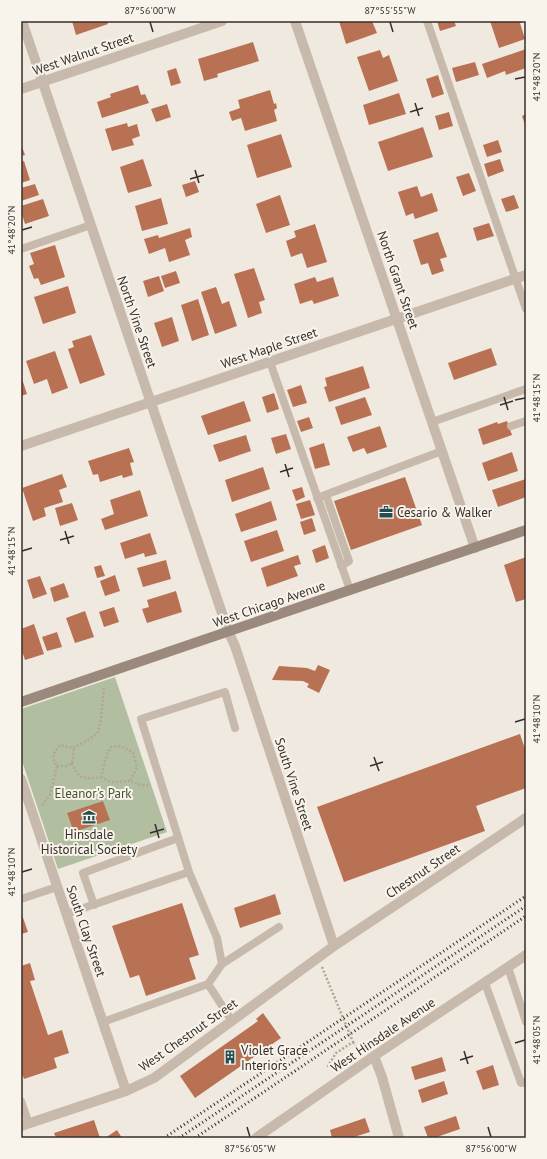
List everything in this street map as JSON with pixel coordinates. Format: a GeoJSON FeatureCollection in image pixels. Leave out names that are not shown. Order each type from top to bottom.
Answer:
{"type":"FeatureCollection","features":[{"type":"Feature","properties":{"kind":"main road","name":"West Chicago Avenue"},"geometry":{"type":"LineString","coordinates":[[21,702],[526,530]]}},
{"type":"Feature","properties":{"kind":"street","name":"North Vine Street"},"geometry":{"type":"LineString","coordinates":[[22,21],[228,632]]}},
{"type":"Feature","properties":{"kind":"street","name":"West Walnut Street"},"geometry":{"type":"LineString","coordinates":[[21,89],[222,21]]}},
{"type":"Feature","properties":{"kind":"street","name":"North Grant Street"},"geometry":{"type":"LineString","coordinates":[[296,21],[475,548]]}},
{"type":"Feature","properties":{"kind":"street","name":"West Maple Street"},"geometry":{"type":"LineString","coordinates":[[21,446],[526,275]]}},
{"type":"Feature","properties":{"kind":"street","name":"South Vine Street"},"geometry":{"type":"LineString","coordinates":[[228,632],[235,646],[334,946]]}},
{"type":"Feature","properties":{"kind":"street","name":"South Clay Street"},"geometry":{"type":"LineString","coordinates":[[22,785],[126,1091]]}},
{"type":"Feature","properties":{"kind":"street","name":"Chestnut Street"},"geometry":{"type":"LineString","coordinates":[[334,946],[525,821]]}},
{"type":"Feature","properties":{"kind":"street","name":"West Chestnut Street"},"geometry":{"type":"LineString","coordinates":[[25,1125],[126,1091],[154,1078],[334,946]]}},
{"type":"Feature","properties":{"kind":"street","name":"West Hinsdale Avenue"},"geometry":{"type":"LineString","coordinates":[[256,1138],[374,1056],[526,955]]}},
{"type":"Feature","properties":{"kind":"street"},"geometry":{"type":"LineString","coordinates":[[374,1056],[382,1077],[399,1138]]}},
{"type":"Feature","properties":{"kind":"lane"},"geometry":{"type":"LineString","coordinates":[[427,21],[526,309]]}},
{"type":"Feature","properties":{"kind":"lane"},"geometry":{"type":"LineString","coordinates":[[21,249],[91,225]]}},
{"type":"Feature","properties":{"kind":"lane"},"geometry":{"type":"LineString","coordinates":[[270,362],[350,590]]}},
{"type":"Feature","properties":{"kind":"lane"},"geometry":{"type":"LineString","coordinates":[[432,422],[526,389]]}},
{"type":"Feature","properties":{"kind":"lane"},"geometry":{"type":"LineString","coordinates":[[511,426],[526,421]]}},
{"type":"Feature","properties":{"kind":"lane"},"geometry":{"type":"LineString","coordinates":[[317,498],[442,451]]}},
{"type":"Feature","properties":{"kind":"lane"},"geometry":{"type":"LineString","coordinates":[[326,494],[349,561],[341,566]]}},
{"type":"Feature","properties":{"kind":"lane"},"geometry":{"type":"LineString","coordinates":[[222,964],[217,938],[189,872],[141,719],[225,692],[235,728]]}},
{"type":"Feature","properties":{"kind":"lane"},"geometry":{"type":"LineString","coordinates":[[94,904],[83,873],[178,838]]}},
{"type":"Feature","properties":{"kind":"lane"},"geometry":{"type":"LineString","coordinates":[[66,914],[189,872]]}},
{"type":"Feature","properties":{"kind":"lane"},"geometry":{"type":"LineString","coordinates":[[21,899],[57,886]]}},
{"type":"Feature","properties":{"kind":"lane"},"geometry":{"type":"LineString","coordinates":[[102,1022],[208,984],[222,964],[279,927]]}},
{"type":"Feature","properties":{"kind":"lane"},"geometry":{"type":"LineString","coordinates":[[508,968],[526,1022]]}},
{"type":"Feature","properties":{"kind":"lane"},"geometry":{"type":"LineString","coordinates":[[485,983],[522,1083],[526,1082]]}},
{"type":"Feature","properties":{"kind":"lane"},"geometry":{"type":"LineString","coordinates":[[208,984],[232,1021]]}},
{"type":"Feature","properties":{"kind":"lane"},"geometry":{"type":"LineString","coordinates":[[21,1101],[25,1125]]}},
{"type":"Feature","properties":{"kind":"path"},"geometry":{"type":"LineString","coordinates":[[32,813],[50,796],[57,766],[53,760],[54,752],[60,745],[73,748],[90,739],[98,732],[101,720],[105,673]]}},
{"type":"Feature","properties":{"kind":"path"},"geometry":{"type":"LineString","coordinates":[[101,777],[107,754],[111,746],[121,746],[133,753],[137,767],[130,781]]}},
{"type":"Feature","properties":{"kind":"path"},"geometry":{"type":"LineString","coordinates":[[73,748],[74,752],[72,763],[74,770],[79,775],[89,779],[101,777],[112,782],[130,781],[140,785],[162,785]]}},
{"type":"Feature","properties":{"kind":"path"},"geometry":{"type":"LineString","coordinates":[[57,766],[66,766],[72,763]]}},
{"type":"Feature","properties":{"kind":"path"},"geometry":{"type":"LineString","coordinates":[[322,967],[353,1042],[359,1052],[355,1055]]}},
{"type":"Feature","properties":{"kind":"path"},"geometry":{"type":"LineString","coordinates":[[352,1058],[328,1066],[336,1053],[353,1042]]}},
{"type":"Feature","properties":{"kind":"green space","name":"Eleanor's Park"},"geometry":{"type":"Polygon","coordinates":[[[115,677],[167,832],[58,869],[21,758],[21,709],[115,677]]]}},
{"type":"Feature","properties":{"kind":"building"},"geometry":{"type":"Polygon","coordinates":[[[72,21],[107,21],[108,24],[76,35],[72,21]]]}},
{"type":"Feature","properties":{"kind":"building"},"geometry":{"type":"Polygon","coordinates":[[[339,21],[372,21],[377,33],[346,44],[339,21]]]}},
{"type":"Feature","properties":{"kind":"building"},"geometry":{"type":"Polygon","coordinates":[[[437,21],[454,21],[456,26],[440,31],[437,21]]]}},
{"type":"Feature","properties":{"kind":"building"},"geometry":{"type":"Polygon","coordinates":[[[490,21],[523,21],[520,23],[525,39],[499,48],[490,21]]]}},
{"type":"Feature","properties":{"kind":"building"},"geometry":{"type":"Polygon","coordinates":[[[253,42],[259,61],[217,74],[218,77],[204,81],[198,59],[253,42]]]}},
{"type":"Feature","properties":{"kind":"building"},"geometry":{"type":"Polygon","coordinates":[[[526,49],[526,68],[506,75],[505,71],[487,78],[482,64],[526,49]]]}},
{"type":"Feature","properties":{"kind":"building"},"geometry":{"type":"Polygon","coordinates":[[[380,50],[383,58],[389,55],[398,81],[369,91],[357,57],[380,50]]]}},
{"type":"Feature","properties":{"kind":"building"},"geometry":{"type":"Polygon","coordinates":[[[475,62],[479,75],[456,82],[452,68],[475,62]]]}},
{"type":"Feature","properties":{"kind":"building"},"geometry":{"type":"Polygon","coordinates":[[[176,68],[181,83],[171,86],[167,71],[176,68]]]}},
{"type":"Feature","properties":{"kind":"building"},"geometry":{"type":"Polygon","coordinates":[[[438,75],[444,94],[432,98],[426,79],[438,75]]]}},
{"type":"Feature","properties":{"kind":"building"},"geometry":{"type":"Polygon","coordinates":[[[138,85],[141,95],[145,94],[149,103],[102,118],[97,102],[111,97],[110,94],[138,85]]]}},
{"type":"Feature","properties":{"kind":"building"},"geometry":{"type":"Polygon","coordinates":[[[270,90],[274,104],[276,103],[277,108],[274,110],[277,121],[245,131],[241,118],[232,121],[229,112],[240,108],[238,100],[270,90]]]}},
{"type":"Feature","properties":{"kind":"building"},"geometry":{"type":"Polygon","coordinates":[[[399,93],[406,114],[369,125],[363,105],[399,93]]]}},
{"type":"Feature","properties":{"kind":"building"},"geometry":{"type":"Polygon","coordinates":[[[167,104],[171,117],[156,122],[151,109],[167,104]]]}},
{"type":"Feature","properties":{"kind":"building"},"geometry":{"type":"Polygon","coordinates":[[[449,112],[453,126],[439,130],[435,116],[449,112]]]}},
{"type":"Feature","properties":{"kind":"building"},"geometry":{"type":"Polygon","coordinates":[[[526,114],[526,127],[522,116],[526,114]]]}},
{"type":"Feature","properties":{"kind":"building"},"geometry":{"type":"Polygon","coordinates":[[[127,123],[128,127],[137,124],[140,136],[132,139],[134,145],[112,151],[105,129],[127,123]]]}},
{"type":"Feature","properties":{"kind":"building"},"geometry":{"type":"Polygon","coordinates":[[[423,127],[433,157],[388,171],[378,142],[423,127]]]}},
{"type":"Feature","properties":{"kind":"building"},"geometry":{"type":"Polygon","coordinates":[[[281,134],[292,167],[257,178],[247,145],[281,134]]]}},
{"type":"Feature","properties":{"kind":"building"},"geometry":{"type":"Polygon","coordinates":[[[498,140],[502,152],[487,157],[483,145],[498,140]]]}},
{"type":"Feature","properties":{"kind":"building"},"geometry":{"type":"Polygon","coordinates":[[[21,144],[25,155],[21,156],[21,144]]]}},
{"type":"Feature","properties":{"kind":"building"},"geometry":{"type":"Polygon","coordinates":[[[143,159],[152,186],[128,193],[120,167],[143,159]]]}},
{"type":"Feature","properties":{"kind":"building"},"geometry":{"type":"Polygon","coordinates":[[[500,159],[504,171],[488,177],[484,164],[500,159]]]}},
{"type":"Feature","properties":{"kind":"building"},"geometry":{"type":"Polygon","coordinates":[[[24,161],[30,180],[21,183],[21,162],[24,161]]]}},
{"type":"Feature","properties":{"kind":"building"},"geometry":{"type":"Polygon","coordinates":[[[469,173],[476,191],[463,196],[456,177],[469,173]]]}},
{"type":"Feature","properties":{"kind":"building"},"geometry":{"type":"Polygon","coordinates":[[[195,181],[199,192],[186,197],[182,185],[195,181]]]}},
{"type":"Feature","properties":{"kind":"building"},"geometry":{"type":"Polygon","coordinates":[[[35,184],[39,195],[21,201],[21,188],[35,184]]]}},
{"type":"Feature","properties":{"kind":"building"},"geometry":{"type":"Polygon","coordinates":[[[417,186],[421,197],[432,193],[438,211],[415,219],[413,213],[406,216],[398,192],[417,186]]]}},
{"type":"Feature","properties":{"kind":"building"},"geometry":{"type":"Polygon","coordinates":[[[280,195],[290,225],[266,233],[256,204],[280,195]]]}},
{"type":"Feature","properties":{"kind":"building"},"geometry":{"type":"Polygon","coordinates":[[[514,195],[519,208],[506,212],[501,199],[514,195]]]}},
{"type":"Feature","properties":{"kind":"building"},"geometry":{"type":"Polygon","coordinates":[[[161,198],[168,224],[142,231],[135,206],[161,198]]]}},
{"type":"Feature","properties":{"kind":"building"},"geometry":{"type":"Polygon","coordinates":[[[43,199],[49,216],[25,224],[21,206],[43,199]]]}},
{"type":"Feature","properties":{"kind":"building"},"geometry":{"type":"Polygon","coordinates":[[[489,223],[494,236],[477,241],[473,228],[489,223]]]}},
{"type":"Feature","properties":{"kind":"building"},"geometry":{"type":"Polygon","coordinates":[[[315,224],[327,262],[307,268],[302,253],[291,257],[286,241],[296,237],[294,231],[315,224]]]}},
{"type":"Feature","properties":{"kind":"building"},"geometry":{"type":"Polygon","coordinates":[[[190,228],[192,237],[185,240],[190,255],[169,262],[165,248],[149,254],[144,239],[158,235],[159,238],[190,228]]]}},
{"type":"Feature","properties":{"kind":"building"},"geometry":{"type":"Polygon","coordinates":[[[438,232],[447,257],[440,259],[444,271],[432,275],[428,263],[421,265],[413,240],[438,232]]]}},
{"type":"Feature","properties":{"kind":"building"},"geometry":{"type":"Polygon","coordinates":[[[55,245],[65,277],[41,285],[38,278],[34,279],[29,266],[34,264],[30,253],[55,245]]]}},
{"type":"Feature","properties":{"kind":"building"},"geometry":{"type":"Polygon","coordinates":[[[254,268],[265,300],[259,302],[262,313],[248,318],[234,274],[254,268]]]}},
{"type":"Feature","properties":{"kind":"building"},"geometry":{"type":"Polygon","coordinates":[[[176,271],[180,283],[165,288],[161,276],[176,271]]]}},
{"type":"Feature","properties":{"kind":"building"},"geometry":{"type":"Polygon","coordinates":[[[159,276],[164,291],[148,297],[143,281],[159,276]]]}},
{"type":"Feature","properties":{"kind":"building"},"geometry":{"type":"Polygon","coordinates":[[[315,277],[317,282],[333,277],[339,296],[314,304],[312,300],[300,304],[294,284],[315,277]]]}},
{"type":"Feature","properties":{"kind":"building"},"geometry":{"type":"Polygon","coordinates":[[[68,286],[76,313],[43,324],[34,297],[68,286]]]}},
{"type":"Feature","properties":{"kind":"building"},"geometry":{"type":"Polygon","coordinates":[[[216,287],[222,304],[229,301],[237,326],[215,334],[201,292],[216,287]]]}},
{"type":"Feature","properties":{"kind":"building"},"geometry":{"type":"Polygon","coordinates":[[[198,299],[209,335],[192,341],[181,305],[198,299]]]}},
{"type":"Feature","properties":{"kind":"building"},"geometry":{"type":"Polygon","coordinates":[[[172,317],[179,341],[162,347],[154,323],[172,317]]]}},
{"type":"Feature","properties":{"kind":"building"},"geometry":{"type":"Polygon","coordinates":[[[91,335],[105,375],[80,384],[68,349],[74,347],[72,341],[91,335]]]}},
{"type":"Feature","properties":{"kind":"building"},"geometry":{"type":"Polygon","coordinates":[[[491,348],[497,365],[454,380],[448,363],[491,348]]]}},
{"type":"Feature","properties":{"kind":"building"},"geometry":{"type":"Polygon","coordinates":[[[55,351],[68,388],[52,394],[47,379],[34,384],[26,361],[55,351]]]}},
{"type":"Feature","properties":{"kind":"building"},"geometry":{"type":"Polygon","coordinates":[[[363,366],[370,388],[329,402],[324,387],[327,386],[325,378],[363,366]]]}},
{"type":"Feature","properties":{"kind":"building"},"geometry":{"type":"Polygon","coordinates":[[[21,376],[27,394],[21,396],[21,376]]]}},
{"type":"Feature","properties":{"kind":"building"},"geometry":{"type":"Polygon","coordinates":[[[301,385],[307,403],[293,407],[287,390],[301,385]]]}},
{"type":"Feature","properties":{"kind":"building"},"geometry":{"type":"Polygon","coordinates":[[[274,393],[279,409],[267,413],[262,397],[274,393]]]}},
{"type":"Feature","properties":{"kind":"building"},"geometry":{"type":"Polygon","coordinates":[[[365,397],[372,415],[341,425],[335,407],[365,397]]]}},
{"type":"Feature","properties":{"kind":"building"},"geometry":{"type":"Polygon","coordinates":[[[244,401],[251,421],[208,435],[201,416],[244,401]]]}},
{"type":"Feature","properties":{"kind":"building"},"geometry":{"type":"Polygon","coordinates":[[[309,417],[313,428],[301,432],[297,421],[309,417]]]}},
{"type":"Feature","properties":{"kind":"building"},"geometry":{"type":"Polygon","coordinates":[[[507,421],[512,435],[483,445],[478,429],[497,422],[498,424],[507,421]]]}},
{"type":"Feature","properties":{"kind":"building"},"geometry":{"type":"Polygon","coordinates":[[[380,426],[387,447],[367,454],[364,448],[353,452],[347,437],[380,426]]]}},
{"type":"Feature","properties":{"kind":"building"},"geometry":{"type":"Polygon","coordinates":[[[286,434],[291,449],[276,454],[271,438],[286,434]]]}},
{"type":"Feature","properties":{"kind":"building"},"geometry":{"type":"Polygon","coordinates":[[[246,435],[251,451],[219,462],[213,445],[246,435]]]}},
{"type":"Feature","properties":{"kind":"building"},"geometry":{"type":"Polygon","coordinates":[[[324,443],[330,465],[315,469],[309,448],[324,443]]]}},
{"type":"Feature","properties":{"kind":"building"},"geometry":{"type":"Polygon","coordinates":[[[129,448],[134,462],[130,463],[133,475],[123,478],[122,475],[100,482],[98,474],[93,475],[88,461],[129,448]]]}},
{"type":"Feature","properties":{"kind":"building"},"geometry":{"type":"Polygon","coordinates":[[[512,452],[518,471],[488,481],[482,463],[512,452]]]}},
{"type":"Feature","properties":{"kind":"building"},"geometry":{"type":"Polygon","coordinates":[[[263,467],[270,489],[232,502],[225,480],[263,467]]]}},
{"type":"Feature","properties":{"kind":"building"},"geometry":{"type":"Polygon","coordinates":[[[62,474],[67,487],[59,490],[63,502],[44,508],[46,516],[33,521],[22,488],[62,474]]]}},
{"type":"Feature","properties":{"kind":"building"},"geometry":{"type":"Polygon","coordinates":[[[405,477],[422,525],[351,550],[334,501],[405,477]]]}},
{"type":"Feature","properties":{"kind":"building"},"geometry":{"type":"Polygon","coordinates":[[[526,479],[526,497],[498,507],[492,490],[526,479]]]}},
{"type":"Feature","properties":{"kind":"building"},"geometry":{"type":"Polygon","coordinates":[[[302,487],[305,497],[296,501],[292,490],[302,487]]]}},
{"type":"Feature","properties":{"kind":"building"},"geometry":{"type":"Polygon","coordinates":[[[140,490],[148,516],[105,530],[101,519],[114,514],[110,500],[140,490]]]}},
{"type":"Feature","properties":{"kind":"building"},"geometry":{"type":"Polygon","coordinates":[[[310,500],[315,515],[301,519],[296,504],[310,500]]]}},
{"type":"Feature","properties":{"kind":"building"},"geometry":{"type":"Polygon","coordinates":[[[271,501],[277,520],[241,532],[235,514],[271,501]]]}},
{"type":"Feature","properties":{"kind":"building"},"geometry":{"type":"Polygon","coordinates":[[[72,503],[78,520],[60,526],[55,508],[72,503]]]}},
{"type":"Feature","properties":{"kind":"building"},"geometry":{"type":"Polygon","coordinates":[[[312,518],[316,531],[304,535],[300,522],[312,518]]]}},
{"type":"Feature","properties":{"kind":"building"},"geometry":{"type":"Polygon","coordinates":[[[277,530],[284,551],[251,562],[244,541],[277,530]]]}},
{"type":"Feature","properties":{"kind":"building"},"geometry":{"type":"Polygon","coordinates":[[[150,533],[157,554],[145,557],[144,553],[125,559],[120,543],[150,533]]]}},
{"type":"Feature","properties":{"kind":"building"},"geometry":{"type":"Polygon","coordinates":[[[325,545],[329,558],[316,563],[312,550],[325,545]]]}},
{"type":"Feature","properties":{"kind":"building"},"geometry":{"type":"Polygon","coordinates":[[[298,555],[301,564],[294,566],[298,576],[267,587],[261,568],[298,555]]]}},
{"type":"Feature","properties":{"kind":"building"},"geometry":{"type":"Polygon","coordinates":[[[526,557],[526,599],[516,602],[504,565],[526,557]]]}},
{"type":"Feature","properties":{"kind":"building"},"geometry":{"type":"Polygon","coordinates":[[[166,560],[171,579],[143,587],[137,568],[166,560]]]}},
{"type":"Feature","properties":{"kind":"building"},"geometry":{"type":"Polygon","coordinates":[[[101,565],[105,576],[97,578],[94,567],[101,565]]]}},
{"type":"Feature","properties":{"kind":"building"},"geometry":{"type":"Polygon","coordinates":[[[115,575],[120,591],[105,596],[100,581],[115,575]]]}},
{"type":"Feature","properties":{"kind":"building"},"geometry":{"type":"Polygon","coordinates":[[[40,576],[47,594],[33,599],[27,580],[40,576]]]}},
{"type":"Feature","properties":{"kind":"building"},"geometry":{"type":"Polygon","coordinates":[[[64,583],[69,597],[54,602],[50,588],[64,583]]]}},
{"type":"Feature","properties":{"kind":"building"},"geometry":{"type":"Polygon","coordinates":[[[176,591],[182,612],[147,623],[142,609],[149,607],[147,600],[176,591]]]}},
{"type":"Feature","properties":{"kind":"building"},"geometry":{"type":"Polygon","coordinates":[[[114,607],[119,622],[104,627],[99,612],[114,607]]]}},
{"type":"Feature","properties":{"kind":"building"},"geometry":{"type":"Polygon","coordinates":[[[85,611],[94,637],[75,643],[66,618],[85,611]]]}},
{"type":"Feature","properties":{"kind":"building"},"geometry":{"type":"Polygon","coordinates":[[[34,624],[44,654],[25,660],[21,648],[21,629],[34,624]]]}},
{"type":"Feature","properties":{"kind":"building"},"geometry":{"type":"Polygon","coordinates":[[[57,632],[62,647],[47,651],[42,637],[57,632]]]}},
{"type":"Feature","properties":{"kind":"building"},"geometry":{"type":"Polygon","coordinates":[[[318,665],[330,670],[319,693],[307,687],[309,684],[303,681],[272,680],[279,666],[307,668],[315,671],[318,665]]]}},
{"type":"Feature","properties":{"kind":"building"},"geometry":{"type":"Polygon","coordinates":[[[520,734],[526,752],[526,788],[476,806],[485,831],[344,882],[317,807],[520,734]]]}},
{"type":"Feature","properties":{"kind":"building","name":"Hinsdale Historical Society"},"geometry":{"type":"Polygon","coordinates":[[[103,801],[110,820],[74,832],[67,813],[103,801]]]}},
{"type":"Feature","properties":{"kind":"building"},"geometry":{"type":"Polygon","coordinates":[[[275,894],[281,914],[240,928],[234,908],[275,894]]]}},
{"type":"Feature","properties":{"kind":"building"},"geometry":{"type":"Polygon","coordinates":[[[182,903],[199,955],[189,958],[196,979],[146,996],[139,975],[130,978],[112,926],[182,903]]]}},
{"type":"Feature","properties":{"kind":"building"},"geometry":{"type":"Polygon","coordinates":[[[21,912],[28,932],[21,934],[21,912]]]}},
{"type":"Feature","properties":{"kind":"building"},"geometry":{"type":"Polygon","coordinates":[[[30,963],[35,980],[30,981],[48,1035],[62,1030],[69,1053],[54,1058],[57,1068],[24,1079],[21,1071],[21,966],[30,963]]]}},
{"type":"Feature","properties":{"kind":"building","name":"Violet Grace Interiors"},"geometry":{"type":"Polygon","coordinates":[[[263,1013],[281,1038],[195,1098],[180,1076],[258,1021],[256,1019],[263,1013]]]}},
{"type":"Feature","properties":{"kind":"building"},"geometry":{"type":"Polygon","coordinates":[[[442,1057],[446,1071],[415,1080],[411,1067],[442,1057]]]}},
{"type":"Feature","properties":{"kind":"building"},"geometry":{"type":"Polygon","coordinates":[[[493,1065],[499,1085],[483,1090],[476,1071],[493,1065]]]}},
{"type":"Feature","properties":{"kind":"building"},"geometry":{"type":"Polygon","coordinates":[[[444,1081],[448,1094],[422,1103],[418,1090],[444,1081]]]}},
{"type":"Feature","properties":{"kind":"building"},"geometry":{"type":"Polygon","coordinates":[[[456,1116],[460,1129],[434,1138],[428,1138],[424,1127],[456,1116]]]}},
{"type":"Feature","properties":{"kind":"building"},"geometry":{"type":"Polygon","coordinates":[[[365,1118],[370,1132],[351,1138],[332,1138],[330,1130],[365,1118]]]}},
{"type":"Feature","properties":{"kind":"building"},"geometry":{"type":"Polygon","coordinates":[[[94,1120],[100,1138],[56,1138],[54,1133],[94,1120]]]}},
{"type":"Feature","properties":{"kind":"building"},"geometry":{"type":"Polygon","coordinates":[[[117,1130],[122,1138],[105,1138],[117,1130]]]}},
{"type":"Feature","properties":{"kind":"railway"},"geometry":{"type":"LineString","coordinates":[[164,1138],[526,896]]}},
{"type":"Feature","properties":{"kind":"railway"},"geometry":{"type":"LineString","coordinates":[[179,1138],[526,906]]}},
{"type":"Feature","properties":{"kind":"railway"},"geometry":{"type":"LineString","coordinates":[[195,1138],[526,916]]}},
{"type":"Feature","properties":{"kind":"place","name":"Cesario & Walker"},"geometry":{"type":"Point","coordinates":[386,512]}},
{"type":"Feature","properties":{"kind":"place","name":"Hinsdale Historical Society"},"geometry":{"type":"Point","coordinates":[89,817]}},
{"type":"Feature","properties":{"kind":"place","name":"Violet Grace Interiors"},"geometry":{"type":"Point","coordinates":[230,1057]}}]}
